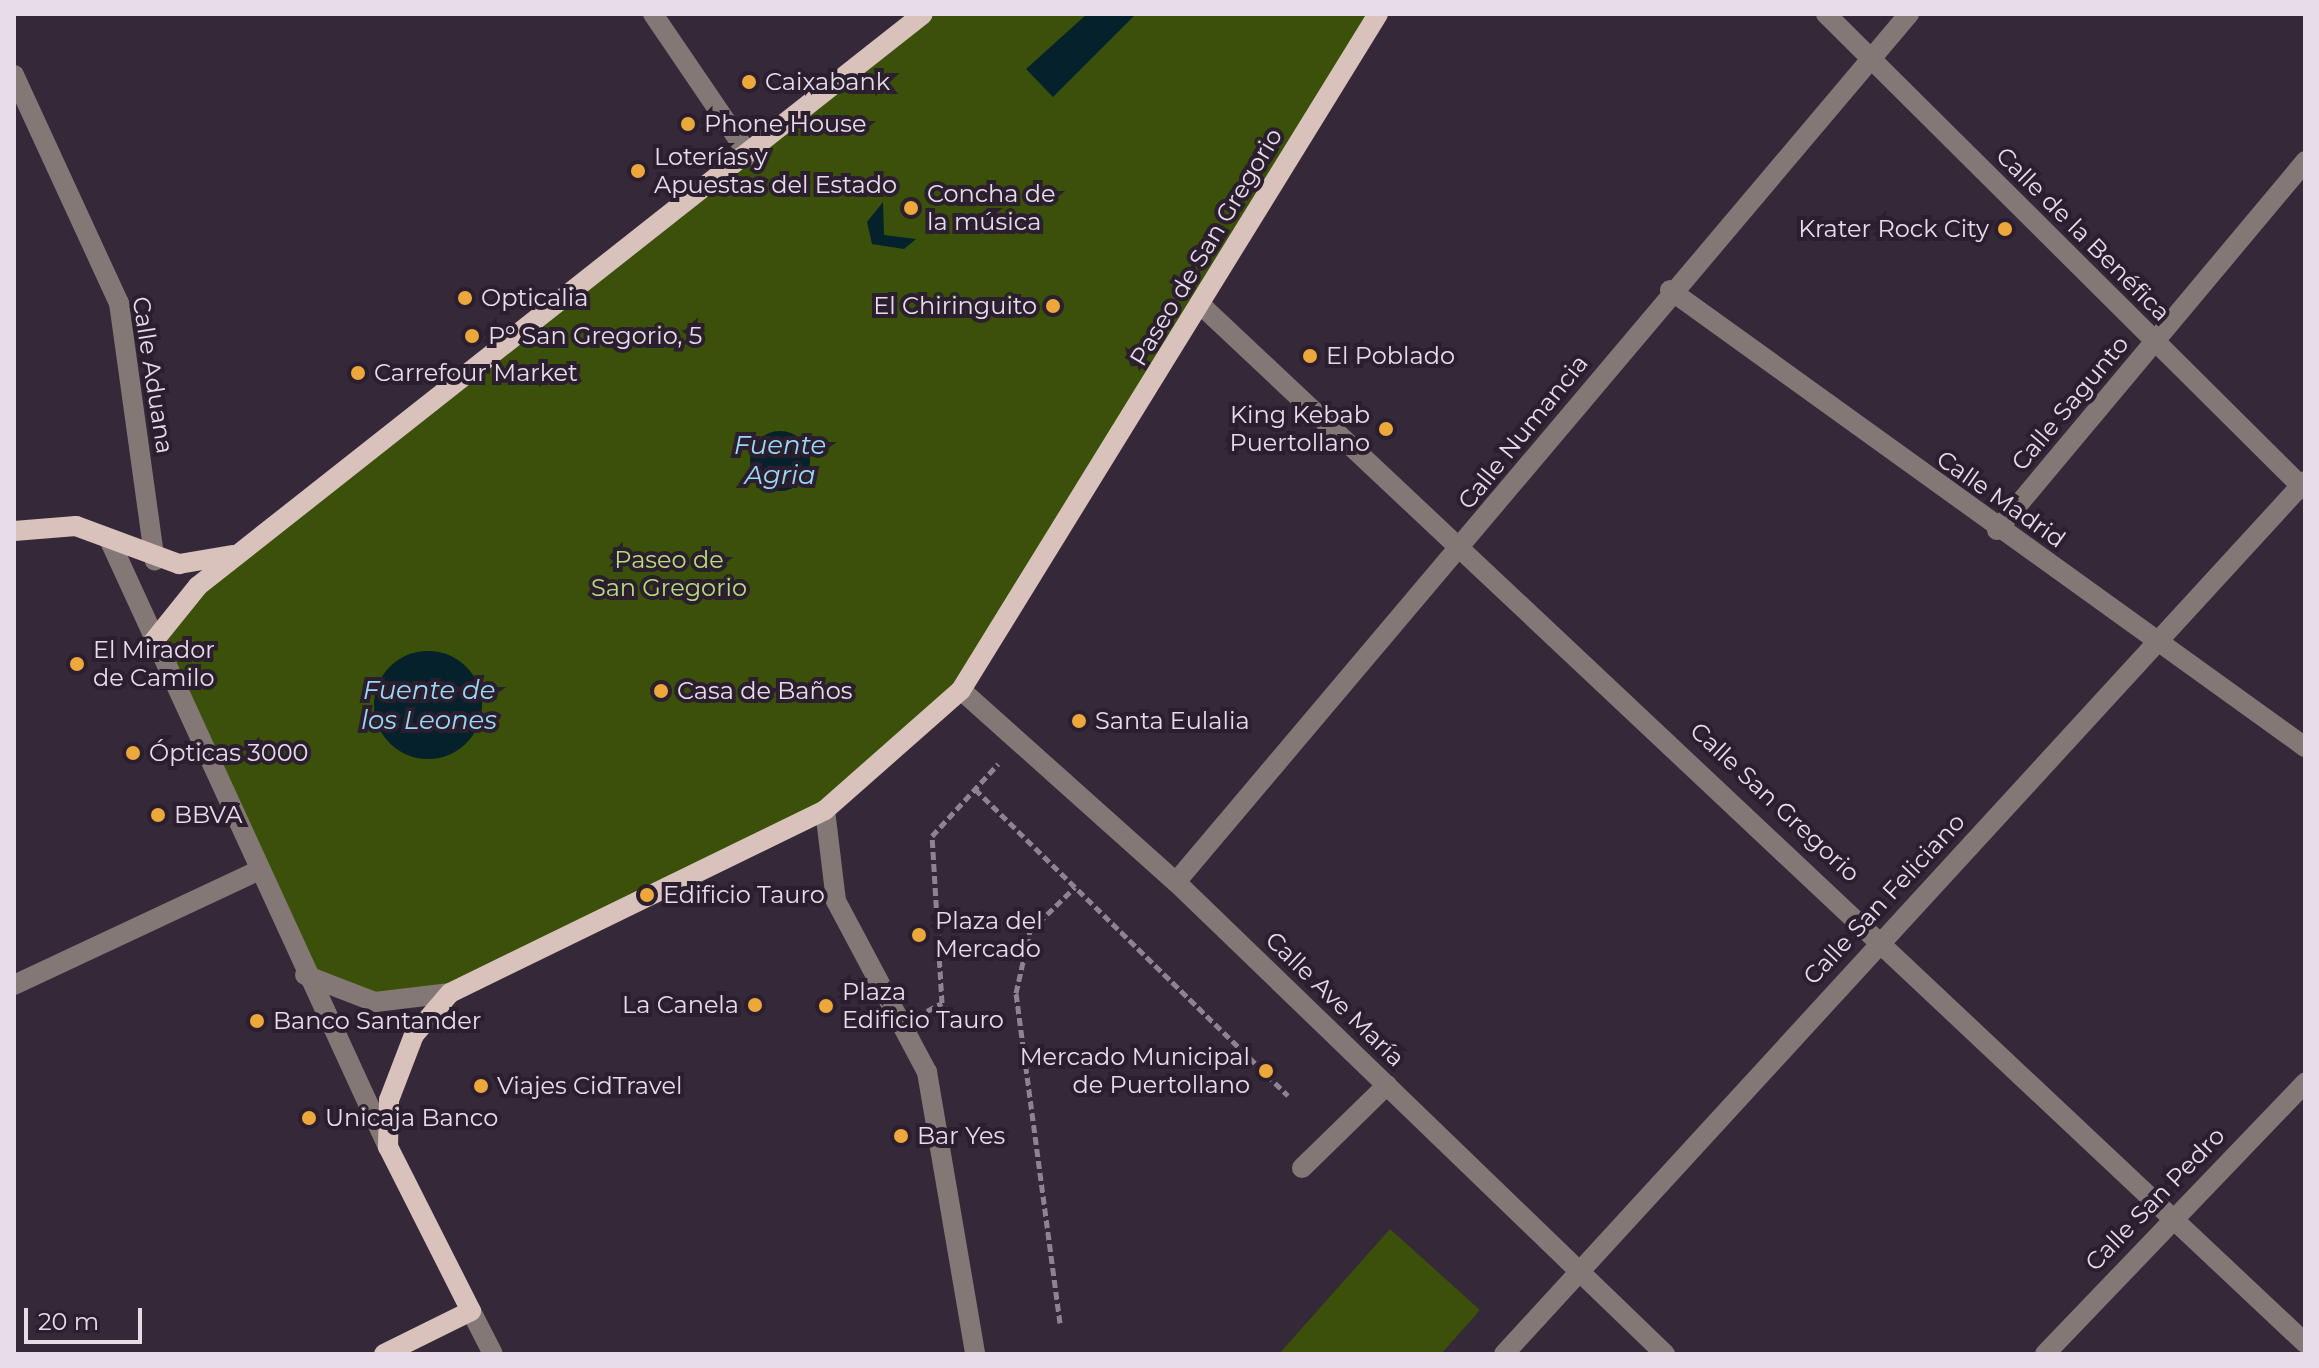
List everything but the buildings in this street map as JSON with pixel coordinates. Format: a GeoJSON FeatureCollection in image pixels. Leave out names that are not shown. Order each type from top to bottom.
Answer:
{"type":"FeatureCollection","features":[{"type":"Feature","properties":{"kind":"main road"},"geometry":{"type":"LineString","coordinates":[[153,642],[187,597],[749,155],[923,14]]}},
{"type":"Feature","properties":{"kind":"main road","name":"Paseo de San Gregorio"},"geometry":{"type":"LineString","coordinates":[[388,1147],[400,1062],[450,993],[825,810],[961,690],[1203,307],[1378,14]]}},
{"type":"Feature","properties":{"kind":"main road"},"geometry":{"type":"LineString","coordinates":[[14,531],[56,524],[109,539],[155,561],[179,564],[244,551]]}},
{"type":"Feature","properties":{"kind":"main road"},"geometry":{"type":"LineString","coordinates":[[384,1354],[471,1311],[388,1147]]}},
{"type":"Feature","properties":{"kind":"street"},"geometry":{"type":"LineString","coordinates":[[653,14],[749,155]]}},
{"type":"Feature","properties":{"kind":"street","name":"Calle de la Benéfica"},"geometry":{"type":"LineString","coordinates":[[1826,14],[2153,343],[2304,485]]}},
{"type":"Feature","properties":{"kind":"street","name":"Calle Numancia"},"geometry":{"type":"LineString","coordinates":[[1176,882],[1465,546],[1670,290],[1909,14]]}},
{"type":"Feature","properties":{"kind":"street","name":"Calle Aduana"},"geometry":{"type":"LineString","coordinates":[[14,75],[119,303],[155,561]]}},
{"type":"Feature","properties":{"kind":"street","name":"Calle Sagunto"},"geometry":{"type":"LineString","coordinates":[[1997,530],[2305,161]]}},
{"type":"Feature","properties":{"kind":"street","name":"Calle Madrid"},"geometry":{"type":"LineString","coordinates":[[1670,290],[1997,530],[2162,639],[2305,747]]}},
{"type":"Feature","properties":{"kind":"street","name":"Calle San Gregorio"},"geometry":{"type":"LineString","coordinates":[[1203,307],[1465,546],[2174,1215],[2305,1343]]}},
{"type":"Feature","properties":{"kind":"street","name":"Calle San Feliciano"},"geometry":{"type":"LineString","coordinates":[[1504,1354],[1882,939],[2304,485]]}},
{"type":"Feature","properties":{"kind":"street"},"geometry":{"type":"LineString","coordinates":[[109,539],[257,871],[388,1147]]}},
{"type":"Feature","properties":{"kind":"street","name":"Calle Ave María"},"geometry":{"type":"LineString","coordinates":[[961,690],[1020,739],[1176,882],[1665,1354]]}},
{"type":"Feature","properties":{"kind":"street"},"geometry":{"type":"LineString","coordinates":[[825,810],[836,901],[927,1072],[975,1354]]}},
{"type":"Feature","properties":{"kind":"street"},"geometry":{"type":"LineString","coordinates":[[14,985],[257,871]]}},
{"type":"Feature","properties":{"kind":"street","name":"Paseo de San Gregorio"},"geometry":{"type":"LineString","coordinates":[[305,975],[375,1002],[450,993]]}},
{"type":"Feature","properties":{"kind":"street","name":"Calle San Pedro"},"geometry":{"type":"LineString","coordinates":[[2045,1354],[2174,1215],[2305,1083]]}},
{"type":"Feature","properties":{"kind":"street"},"geometry":{"type":"LineString","coordinates":[[1302,1168],[1387,1085]]}},
{"type":"Feature","properties":{"kind":"street"},"geometry":{"type":"LineString","coordinates":[[471,1311],[493,1354]]}},
{"type":"Feature","properties":{"kind":"path"},"geometry":{"type":"LineString","coordinates":[[901,1023],[942,1003],[932,836],[1020,739]]}},
{"type":"Feature","properties":{"kind":"path"},"geometry":{"type":"LineString","coordinates":[[975,789],[1288,1096]]}},
{"type":"Feature","properties":{"kind":"path"},"geometry":{"type":"LineString","coordinates":[[1060,1323],[1016,993],[1030,931],[1075,887]]}},
{"type":"Feature","properties":{"kind":"green space","name":"Paseo de San Gregorio"},"geometry":{"type":"Polygon","coordinates":[[[916,14],[1378,14],[961,690],[825,810],[450,993],[397,1001],[305,975],[159,629],[916,14]]]}},
{"type":"Feature","properties":{"kind":"green space"},"geometry":{"type":"Polygon","coordinates":[[[1390,1229],[1480,1310],[1441,1354],[1279,1354],[1390,1229]]]}},
{"type":"Feature","properties":{"kind":"water"},"geometry":{"type":"Polygon","coordinates":[[[1087,14],[1134,16],[1053,97],[1026,69],[1087,14]]]}},
{"type":"Feature","properties":{"kind":"water"},"geometry":{"type":"Polygon","coordinates":[[[883,202],[884,235],[916,239],[904,249],[872,244],[867,222],[883,202]]]}},
{"type":"Feature","properties":{"kind":"water","name":"Fuente Agria"},"geometry":{"type":"Polygon","coordinates":[[[780,431],[801,440],[810,461],[801,482],[780,491],[759,482],[750,461],[759,440],[780,431]]]}},
{"type":"Feature","properties":{"kind":"water","name":"Fuente de los Leones"},"geometry":{"type":"Polygon","coordinates":[[[428,651],[449,655],[466,667],[478,684],[482,705],[478,726],[466,743],[449,755],[428,759],[407,755],[390,743],[378,726],[374,705],[378,684],[390,667],[407,655],[428,651]]]}},
{"type":"Feature","properties":{"kind":"place","name":"Caixabank"},"geometry":{"type":"Point","coordinates":[749,82]}},
{"type":"Feature","properties":{"kind":"place","name":"Phone House"},"geometry":{"type":"Point","coordinates":[688,124]}},
{"type":"Feature","properties":{"kind":"place","name":"Loterías y Apuestas del Estado"},"geometry":{"type":"Point","coordinates":[638,171]}},
{"type":"Feature","properties":{"kind":"place","name":"Concha de la música"},"geometry":{"type":"Point","coordinates":[911,208]}},
{"type":"Feature","properties":{"kind":"place","name":"Krater Rock City"},"geometry":{"type":"Point","coordinates":[2005,229]}},
{"type":"Feature","properties":{"kind":"place","name":"Opticalia"},"geometry":{"type":"Point","coordinates":[465,298]}},
{"type":"Feature","properties":{"kind":"place","name":"El Chiringuito"},"geometry":{"type":"Point","coordinates":[1053,306]}},
{"type":"Feature","properties":{"kind":"place","name":"Pº San Gregorio, 5"},"geometry":{"type":"Point","coordinates":[472,336]}},
{"type":"Feature","properties":{"kind":"place","name":"El Poblado"},"geometry":{"type":"Point","coordinates":[1310,356]}},
{"type":"Feature","properties":{"kind":"place","name":"Carrefour Market"},"geometry":{"type":"Point","coordinates":[358,373]}},
{"type":"Feature","properties":{"kind":"place","name":"King Kebab Puertollano"},"geometry":{"type":"Point","coordinates":[1386,429]}},
{"type":"Feature","properties":{"kind":"place","name":"El Mirador de Camilo"},"geometry":{"type":"Point","coordinates":[77,664]}},
{"type":"Feature","properties":{"kind":"place","name":"Casa de Baños"},"geometry":{"type":"Point","coordinates":[661,691]}},
{"type":"Feature","properties":{"kind":"place","name":"Santa Eulalia"},"geometry":{"type":"Point","coordinates":[1079,721]}},
{"type":"Feature","properties":{"kind":"place","name":"Ópticas 3000"},"geometry":{"type":"Point","coordinates":[133,753]}},
{"type":"Feature","properties":{"kind":"place","name":"BBVA"},"geometry":{"type":"Point","coordinates":[158,815]}},
{"type":"Feature","properties":{"kind":"place","name":"Edificio Tauro"},"geometry":{"type":"Point","coordinates":[647,895]}},
{"type":"Feature","properties":{"kind":"place","name":"Plaza del Mercado"},"geometry":{"type":"Point","coordinates":[919,935]}},
{"type":"Feature","properties":{"kind":"place","name":"La Canela"},"geometry":{"type":"Point","coordinates":[755,1005]}},
{"type":"Feature","properties":{"kind":"place","name":"Plaza Edificio Tauro"},"geometry":{"type":"Point","coordinates":[826,1006]}},
{"type":"Feature","properties":{"kind":"place","name":"Banco Santander"},"geometry":{"type":"Point","coordinates":[257,1021]}},
{"type":"Feature","properties":{"kind":"place","name":"Mercado Municipal de Puertollano"},"geometry":{"type":"Point","coordinates":[1266,1071]}},
{"type":"Feature","properties":{"kind":"place","name":"Viajes CidTravel"},"geometry":{"type":"Point","coordinates":[481,1086]}},
{"type":"Feature","properties":{"kind":"place","name":"Unicaja Banco"},"geometry":{"type":"Point","coordinates":[309,1118]}},
{"type":"Feature","properties":{"kind":"place","name":"Bar Yes"},"geometry":{"type":"Point","coordinates":[901,1136]}}]}
